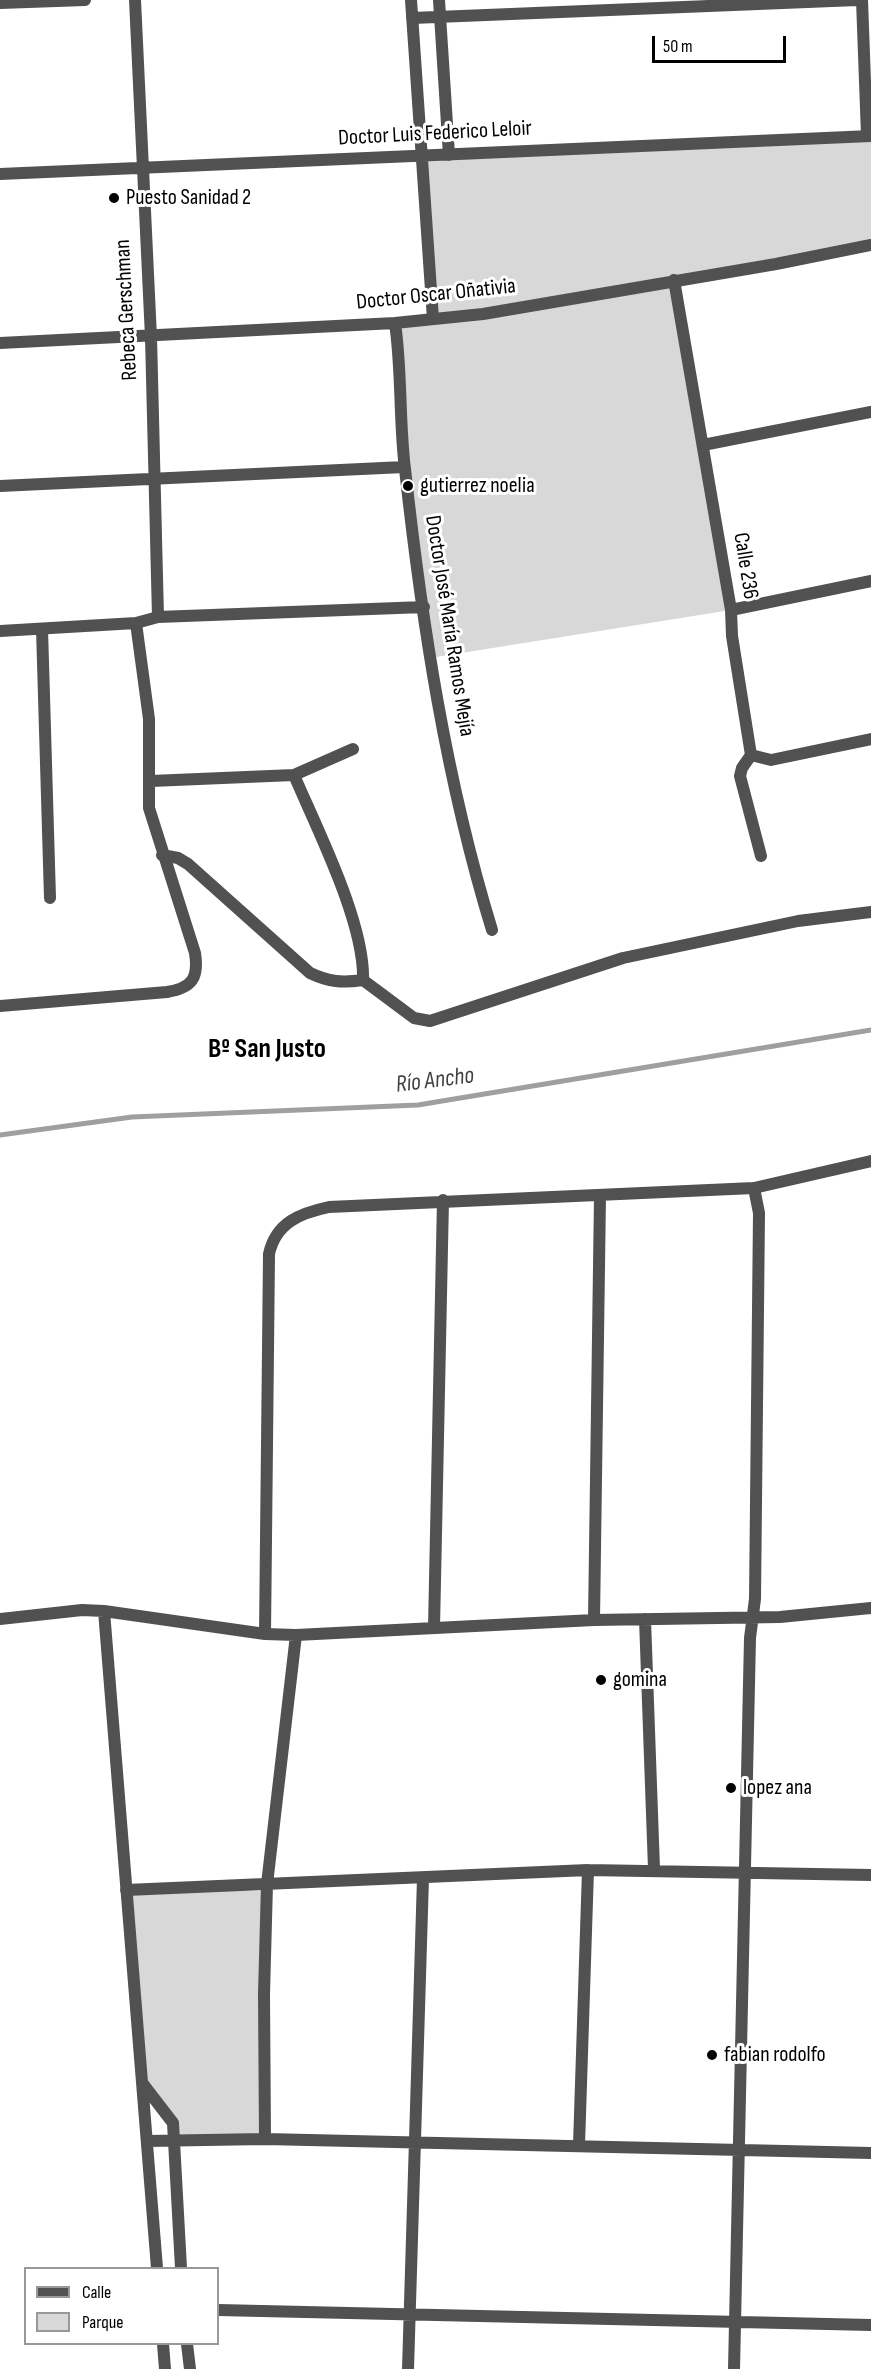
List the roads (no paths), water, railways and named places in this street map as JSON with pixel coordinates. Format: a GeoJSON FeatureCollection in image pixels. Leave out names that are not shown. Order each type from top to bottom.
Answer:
{"type":"FeatureCollection","features":[{"type":"Feature","properties":{"kind":"street"},"geometry":{"type":"LineString","coordinates":[[0,3],[86,0]]}},
{"type":"Feature","properties":{"kind":"street","name":"Rebeca Gerschman"},"geometry":{"type":"LineString","coordinates":[[135,0],[141,168],[151,337],[158,617]]}},
{"type":"Feature","properties":{"kind":"street"},"geometry":{"type":"LineString","coordinates":[[411,0],[433,319]]}},
{"type":"Feature","properties":{"kind":"street"},"geometry":{"type":"LineString","coordinates":[[439,0],[450,155]]}},
{"type":"Feature","properties":{"kind":"street"},"geometry":{"type":"LineString","coordinates":[[412,18],[857,0]]}},
{"type":"Feature","properties":{"kind":"street"},"geometry":{"type":"LineString","coordinates":[[862,0],[869,136]]}},
{"type":"Feature","properties":{"kind":"street","name":"Doctor Luis Federico Leloir"},"geometry":{"type":"LineString","coordinates":[[0,174],[869,136]]}},
{"type":"Feature","properties":{"kind":"street","name":"Doctor Oscar Oñativia"},"geometry":{"type":"LineString","coordinates":[[0,343],[395,323],[483,314],[776,264],[871,245]]}},
{"type":"Feature","properties":{"kind":"street","name":"Calle 236"},"geometry":{"type":"LineString","coordinates":[[674,280],[731,610],[732,636],[751,755],[742,768],[740,776],[761,856]]}},
{"type":"Feature","properties":{"kind":"street","name":"Doctor José María Ramos Mejía"},"geometry":{"type":"LineString","coordinates":[[395,323],[404,467],[438,713],[472,866],[492,930]]}},
{"type":"Feature","properties":{"kind":"street"},"geometry":{"type":"LineString","coordinates":[[703,445],[871,412]]}},
{"type":"Feature","properties":{"kind":"street"},"geometry":{"type":"LineString","coordinates":[[0,486],[404,467]]}},
{"type":"Feature","properties":{"kind":"street"},"geometry":{"type":"LineString","coordinates":[[731,610],[871,581]]}},
{"type":"Feature","properties":{"kind":"street"},"geometry":{"type":"LineString","coordinates":[[0,632],[136,623],[158,617],[424,607]]}},
{"type":"Feature","properties":{"kind":"street"},"geometry":{"type":"LineString","coordinates":[[0,1006],[167,992],[187,987],[195,973],[195,953],[183,910],[162,855],[149,808],[151,781],[148,703],[136,623]]}},
{"type":"Feature","properties":{"kind":"street"},"geometry":{"type":"LineString","coordinates":[[42,629],[50,898]]}},
{"type":"Feature","properties":{"kind":"street"},"geometry":{"type":"LineString","coordinates":[[751,755],[771,760],[871,739]]}},
{"type":"Feature","properties":{"kind":"street"},"geometry":{"type":"LineString","coordinates":[[151,781],[294,775],[353,749]]}},
{"type":"Feature","properties":{"kind":"street"},"geometry":{"type":"LineString","coordinates":[[294,775],[335,872],[362,947],[363,980]]}},
{"type":"Feature","properties":{"kind":"street"},"geometry":{"type":"LineString","coordinates":[[162,855],[178,858],[188,864],[310,973],[328,981],[343,983],[363,980],[414,1018],[430,1021],[623,958],[798,921],[871,912]]}},
{"type":"Feature","properties":{"kind":"street"},"geometry":{"type":"LineString","coordinates":[[265,1635],[268,1254],[272,1240],[292,1219],[306,1212],[329,1207],[442,1200],[600,1196],[754,1188],[871,1161]]}},
{"type":"Feature","properties":{"kind":"street"},"geometry":{"type":"LineString","coordinates":[[734,2369],[752,1617],[755,1599],[759,1212],[754,1188]]}},
{"type":"Feature","properties":{"kind":"street"},"geometry":{"type":"LineString","coordinates":[[594,1620],[600,1196]]}},
{"type":"Feature","properties":{"kind":"street"},"geometry":{"type":"LineString","coordinates":[[434,1628],[442,1200]]}},
{"type":"Feature","properties":{"kind":"street"},"geometry":{"type":"LineString","coordinates":[[0,1619],[82,1610],[104,1611],[265,1635],[296,1635],[594,1620],[752,1617],[871,1608]]}},
{"type":"Feature","properties":{"kind":"street"},"geometry":{"type":"LineString","coordinates":[[104,1611],[157,2267]]}},
{"type":"Feature","properties":{"kind":"street"},"geometry":{"type":"LineString","coordinates":[[645,1619],[654,1869]]}},
{"type":"Feature","properties":{"kind":"street"},"geometry":{"type":"LineString","coordinates":[[265,2139],[264,1994],[267,1884],[296,1635]]}},
{"type":"Feature","properties":{"kind":"street"},"geometry":{"type":"LineString","coordinates":[[126,1890],[588,1870],[654,1869],[871,1875]]}},
{"type":"Feature","properties":{"kind":"street"},"geometry":{"type":"LineString","coordinates":[[579,2145],[588,1870]]}},
{"type":"Feature","properties":{"kind":"street"},"geometry":{"type":"LineString","coordinates":[[408,2369],[423,1878]]}},
{"type":"Feature","properties":{"kind":"street"},"geometry":{"type":"LineString","coordinates":[[142,2083],[173,2123],[176,2140],[181,2267]]}},
{"type":"Feature","properties":{"kind":"street"},"geometry":{"type":"LineString","coordinates":[[147,2141],[265,2139],[871,2153]]}},
{"type":"Feature","properties":{"kind":"street"},"geometry":{"type":"LineString","coordinates":[[219,2310],[871,2325]]}},
{"type":"Feature","properties":{"kind":"street"},"geometry":{"type":"LineString","coordinates":[[163,2345],[165,2369]]}},
{"type":"Feature","properties":{"kind":"street"},"geometry":{"type":"LineString","coordinates":[[188,2345],[190,2369]]}},
{"type":"Feature","properties":{"kind":"waterway","name":"Río Ancho"},"geometry":{"type":"LineString","coordinates":[[0,1135],[132,1117],[418,1105],[871,1030]]}},
{"type":"Feature","properties":{"kind":"place","name":"Puesto Sanidad 2"},"geometry":{"type":"Point","coordinates":[114,198]}},
{"type":"Feature","properties":{"kind":"place","name":"gutierrez noelia"},"geometry":{"type":"Point","coordinates":[408,486]}},
{"type":"Feature","properties":{"kind":"place","name":"gomina"},"geometry":{"type":"Point","coordinates":[601,1680]}},
{"type":"Feature","properties":{"kind":"place","name":"lopez ana"},"geometry":{"type":"Point","coordinates":[731,1788]}},
{"type":"Feature","properties":{"kind":"place","name":"fabian rodolfo"},"geometry":{"type":"Point","coordinates":[712,2055]}},
{"type":"Feature","properties":{"kind":"district","name":"Bº San Justo"},"geometry":{"type":"Point","coordinates":[267,1050]}}]}
